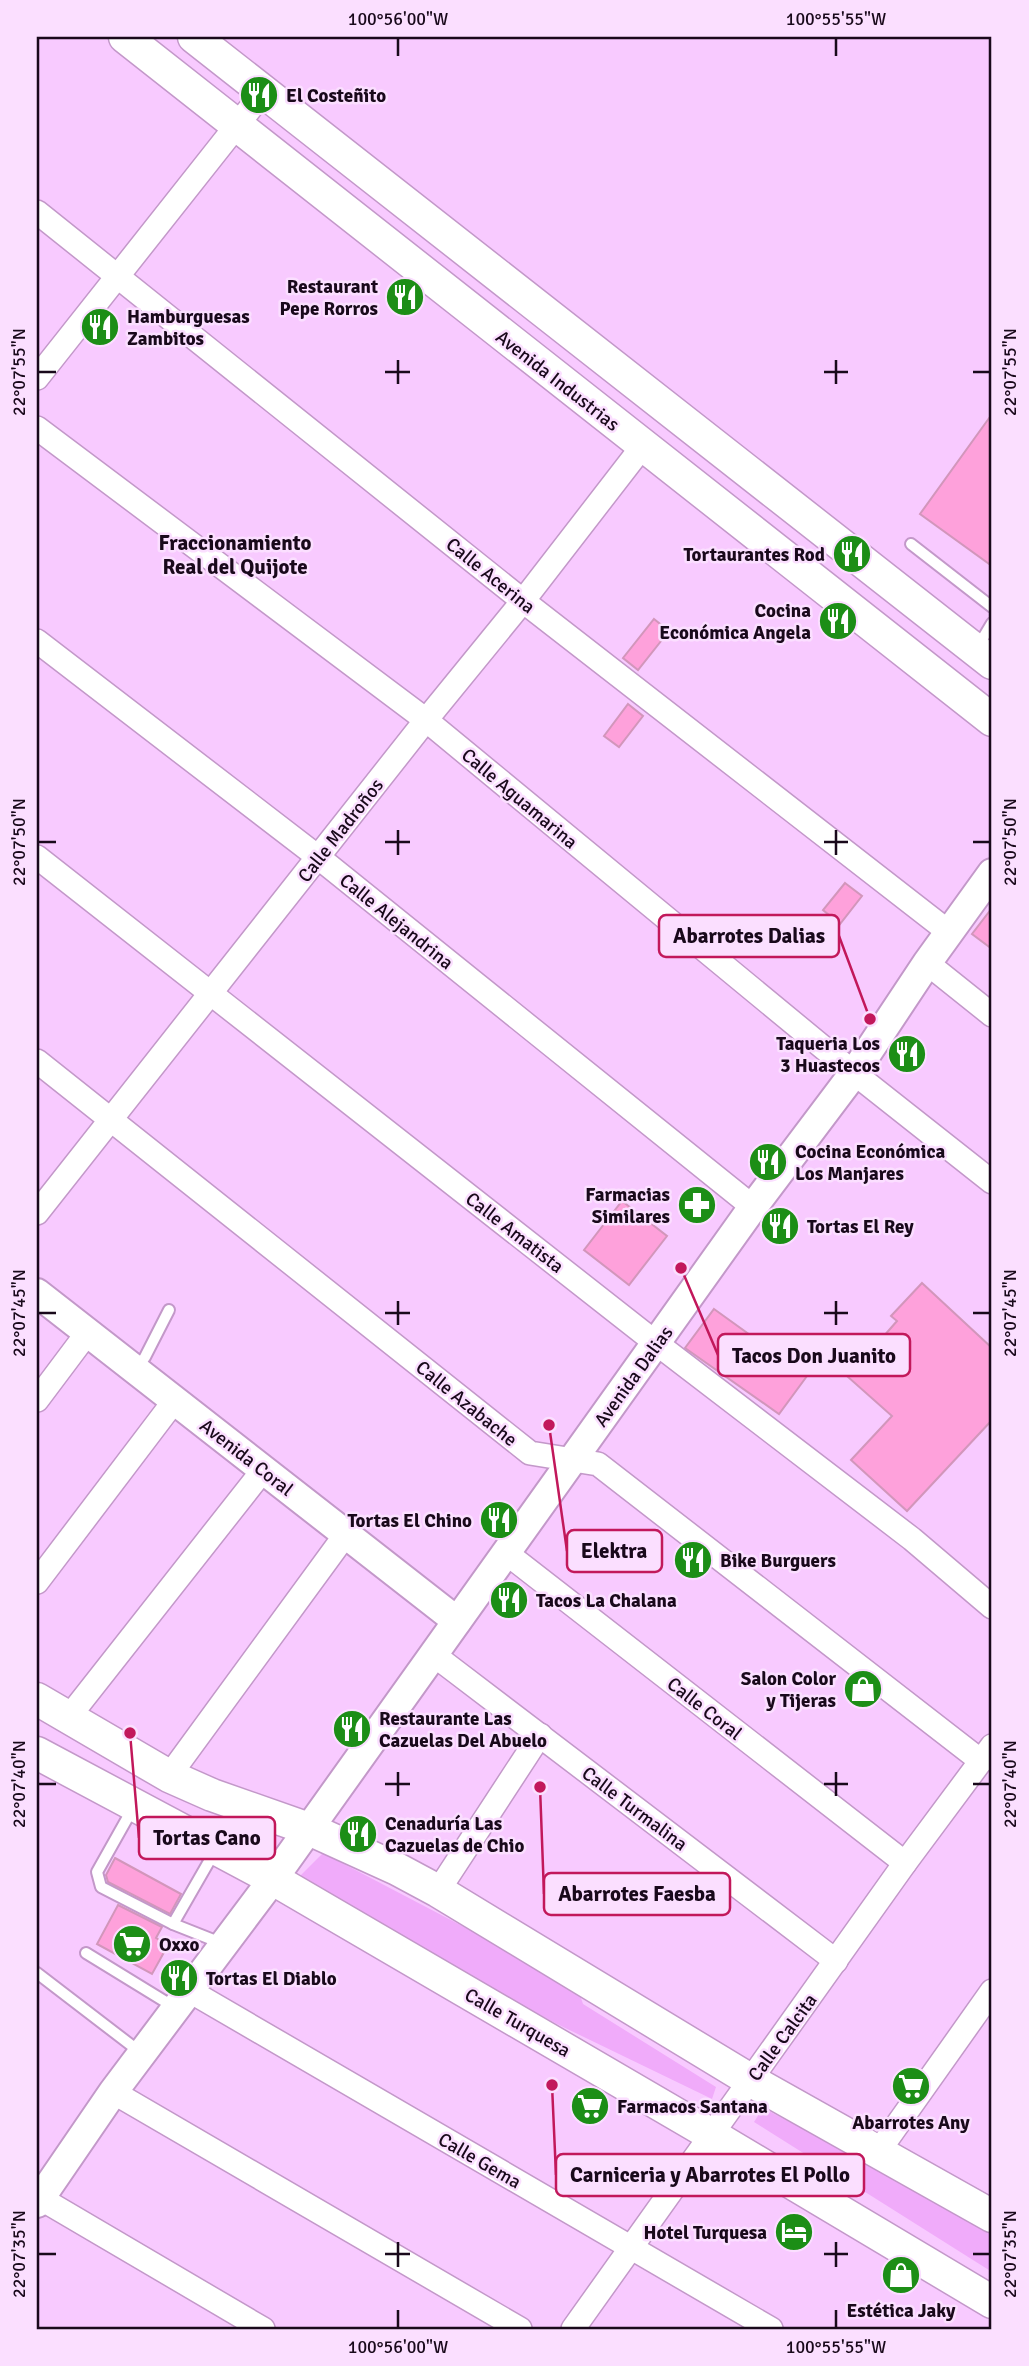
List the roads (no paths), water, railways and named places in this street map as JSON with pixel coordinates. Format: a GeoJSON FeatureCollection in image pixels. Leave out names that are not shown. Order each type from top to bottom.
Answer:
{"type":"FeatureCollection","features":[{"type":"Feature","properties":{"kind":"main road","name":"Avenida Industrias"},"geometry":{"type":"LineString","coordinates":[[125,37],[642,447],[992,720]]}},
{"type":"Feature","properties":{"kind":"main road"},"geometry":{"type":"LineString","coordinates":[[194,37],[984,657]]}},
{"type":"Feature","properties":{"kind":"main road"},"geometry":{"type":"LineString","coordinates":[[37,1699],[169,1776],[212,1795],[309,1829],[438,1891],[750,2080],[992,2216]]}},
{"type":"Feature","properties":{"kind":"main road","name":"Calle Turquesa"},"geometry":{"type":"LineString","coordinates":[[37,1753],[273,1879],[992,2302]]}},
{"type":"Feature","properties":{"kind":"street"},"geometry":{"type":"LineString","coordinates":[[37,378],[264,91]]}},
{"type":"Feature","properties":{"kind":"street","name":"Calle Acerina"},"geometry":{"type":"LineString","coordinates":[[37,212],[523,601],[950,933]]}},
{"type":"Feature","properties":{"kind":"street","name":"Calle Aguamarina"},"geometry":{"type":"LineString","coordinates":[[37,428],[426,720],[854,1073],[992,1182]]}},
{"type":"Feature","properties":{"kind":"street","name":"Calle Madroños"},"geometry":{"type":"LineString","coordinates":[[37,1213],[642,447]]}},
{"type":"Feature","properties":{"kind":"street","name":"Calle Alejandrina"},"geometry":{"type":"LineString","coordinates":[[37,641],[318,857],[753,1207]]}},
{"type":"Feature","properties":{"kind":"street","name":"Calle Amatista"},"geometry":{"type":"LineString","coordinates":[[37,857],[656,1343],[912,1539],[992,1606]]}},
{"type":"Feature","properties":{"kind":"street","name":"Avenida Dalias"},"geometry":{"type":"LineString","coordinates":[[38,2199],[113,2092],[273,1879],[753,1207],[854,1073],[927,963],[992,873]]}},
{"type":"Feature","properties":{"kind":"street"},"geometry":{"type":"LineString","coordinates":[[927,963],[992,1015]]}},
{"type":"Feature","properties":{"kind":"street","name":"Calle Azabache"},"geometry":{"type":"LineString","coordinates":[[37,1061],[530,1453],[598,1465],[987,1754]]}},
{"type":"Feature","properties":{"kind":"street","name":"Avenida Coral"},"geometry":{"type":"LineString","coordinates":[[37,1293],[457,1621]]}},
{"type":"Feature","properties":{"kind":"street"},"geometry":{"type":"LineString","coordinates":[[37,1400],[88,1332]]}},
{"type":"Feature","properties":{"kind":"street"},"geometry":{"type":"LineString","coordinates":[[37,1582],[175,1400]]}},
{"type":"Feature","properties":{"kind":"street"},"geometry":{"type":"LineString","coordinates":[[68,1718],[264,1469]]}},
{"type":"Feature","properties":{"kind":"street"},"geometry":{"type":"LineString","coordinates":[[169,1776],[346,1534]]}},
{"type":"Feature","properties":{"kind":"street","name":"Calle Coral"},"geometry":{"type":"LineString","coordinates":[[505,1552],[905,1863]]}},
{"type":"Feature","properties":{"kind":"street","name":"Calle Turmalina"},"geometry":{"type":"LineString","coordinates":[[434,1655],[836,1961]]}},
{"type":"Feature","properties":{"kind":"street"},"geometry":{"type":"LineString","coordinates":[[438,1891],[540,1735]]}},
{"type":"Feature","properties":{"kind":"street","name":"Calle Calcita"},"geometry":{"type":"LineString","coordinates":[[573,2329],[905,1863],[987,1754]]}},
{"type":"Feature","properties":{"kind":"street"},"geometry":{"type":"LineString","coordinates":[[878,2152],[992,1991]]}},
{"type":"Feature","properties":{"kind":"street","name":"Calle Gema"},"geometry":{"type":"LineString","coordinates":[[183,2000],[631,2248],[758,2326]]}},
{"type":"Feature","properties":{"kind":"street"},"geometry":{"type":"LineString","coordinates":[[113,2092],[520,2329]]}},
{"type":"Feature","properties":{"kind":"street"},"geometry":{"type":"LineString","coordinates":[[38,2199],[263,2329]]}},
{"type":"Feature","properties":{"kind":"lane"},"geometry":{"type":"LineString","coordinates":[[911,544],[992,607]]}},
{"type":"Feature","properties":{"kind":"lane"},"geometry":{"type":"LineString","coordinates":[[984,657],[992,623]]}},
{"type":"Feature","properties":{"kind":"lane"},"geometry":{"type":"LineString","coordinates":[[136,1370],[169,1310]]}},
{"type":"Feature","properties":{"kind":"lane"},"geometry":{"type":"LineString","coordinates":[[134,1805],[97,1872],[101,1887],[173,1924],[225,1945]]}},
{"type":"Feature","properties":{"kind":"lane"},"geometry":{"type":"LineString","coordinates":[[173,1924],[216,1849]]}},
{"type":"Feature","properties":{"kind":"lane"},"geometry":{"type":"LineString","coordinates":[[86,1954],[183,2000]]}},
{"type":"Feature","properties":{"kind":"lane"},"geometry":{"type":"LineString","coordinates":[[37,1973],[142,2054]]}},
{"type":"Feature","properties":{"kind":"place","name":"El Costeñito"},"geometry":{"type":"Point","coordinates":[259,95]}},
{"type":"Feature","properties":{"kind":"place","name":"Restaurant Pepe Rorros"},"geometry":{"type":"Point","coordinates":[405,297]}},
{"type":"Feature","properties":{"kind":"place","name":"Hamburguesas Zambitos"},"geometry":{"type":"Point","coordinates":[100,327]}},
{"type":"Feature","properties":{"kind":"place","name":"Tortaurantes Rod"},"geometry":{"type":"Point","coordinates":[852,554]}},
{"type":"Feature","properties":{"kind":"place","name":"Cocina Económica Angela"},"geometry":{"type":"Point","coordinates":[838,621]}},
{"type":"Feature","properties":{"kind":"place","name":"Abarrotes Dalias"},"geometry":{"type":"Point","coordinates":[870,1019]}},
{"type":"Feature","properties":{"kind":"place","name":"Taqueria Los 3 Huastecos"},"geometry":{"type":"Point","coordinates":[907,1054]}},
{"type":"Feature","properties":{"kind":"place","name":"Cocina Económica Los Manjares"},"geometry":{"type":"Point","coordinates":[768,1162]}},
{"type":"Feature","properties":{"kind":"place","name":"Farmacias Similares"},"geometry":{"type":"Point","coordinates":[697,1205]}},
{"type":"Feature","properties":{"kind":"place","name":"Tortas El Rey"},"geometry":{"type":"Point","coordinates":[780,1226]}},
{"type":"Feature","properties":{"kind":"place","name":"Tacos Don Juanito"},"geometry":{"type":"Point","coordinates":[681,1268]}},
{"type":"Feature","properties":{"kind":"place","name":"Elektra"},"geometry":{"type":"Point","coordinates":[549,1425]}},
{"type":"Feature","properties":{"kind":"place","name":"Tortas El Chino"},"geometry":{"type":"Point","coordinates":[499,1520]}},
{"type":"Feature","properties":{"kind":"place","name":"Bike Burguers"},"geometry":{"type":"Point","coordinates":[693,1560]}},
{"type":"Feature","properties":{"kind":"place","name":"Tacos La Chalana"},"geometry":{"type":"Point","coordinates":[509,1600]}},
{"type":"Feature","properties":{"kind":"place","name":"Salon Color y Tijeras"},"geometry":{"type":"Point","coordinates":[863,1689]}},
{"type":"Feature","properties":{"kind":"place","name":"Restaurante Las Cazuelas Del Abuelo"},"geometry":{"type":"Point","coordinates":[352,1729]}},
{"type":"Feature","properties":{"kind":"place","name":"Tortas Cano"},"geometry":{"type":"Point","coordinates":[130,1733]}},
{"type":"Feature","properties":{"kind":"place","name":"Abarrotes Faesba"},"geometry":{"type":"Point","coordinates":[540,1787]}},
{"type":"Feature","properties":{"kind":"place","name":"Cenaduría Las Cazuelas de Chio"},"geometry":{"type":"Point","coordinates":[358,1834]}},
{"type":"Feature","properties":{"kind":"place","name":"Oxxo"},"geometry":{"type":"Point","coordinates":[132,1944]}},
{"type":"Feature","properties":{"kind":"place","name":"Tortas El Diablo"},"geometry":{"type":"Point","coordinates":[179,1978]}},
{"type":"Feature","properties":{"kind":"place","name":"Carniceria y Abarrotes El Pollo"},"geometry":{"type":"Point","coordinates":[552,2085]}},
{"type":"Feature","properties":{"kind":"place","name":"Abarrotes Any"},"geometry":{"type":"Point","coordinates":[911,2086]}},
{"type":"Feature","properties":{"kind":"place","name":"Farmacos Santana"},"geometry":{"type":"Point","coordinates":[590,2106]}},
{"type":"Feature","properties":{"kind":"place","name":"Hotel Turquesa"},"geometry":{"type":"Point","coordinates":[794,2232]}},
{"type":"Feature","properties":{"kind":"place","name":"Estética Jaky"},"geometry":{"type":"Point","coordinates":[901,2275]}},
{"type":"Feature","properties":{"kind":"district","name":"Fraccionamiento Real del Quijote"},"geometry":{"type":"Point","coordinates":[235,555]}}]}
